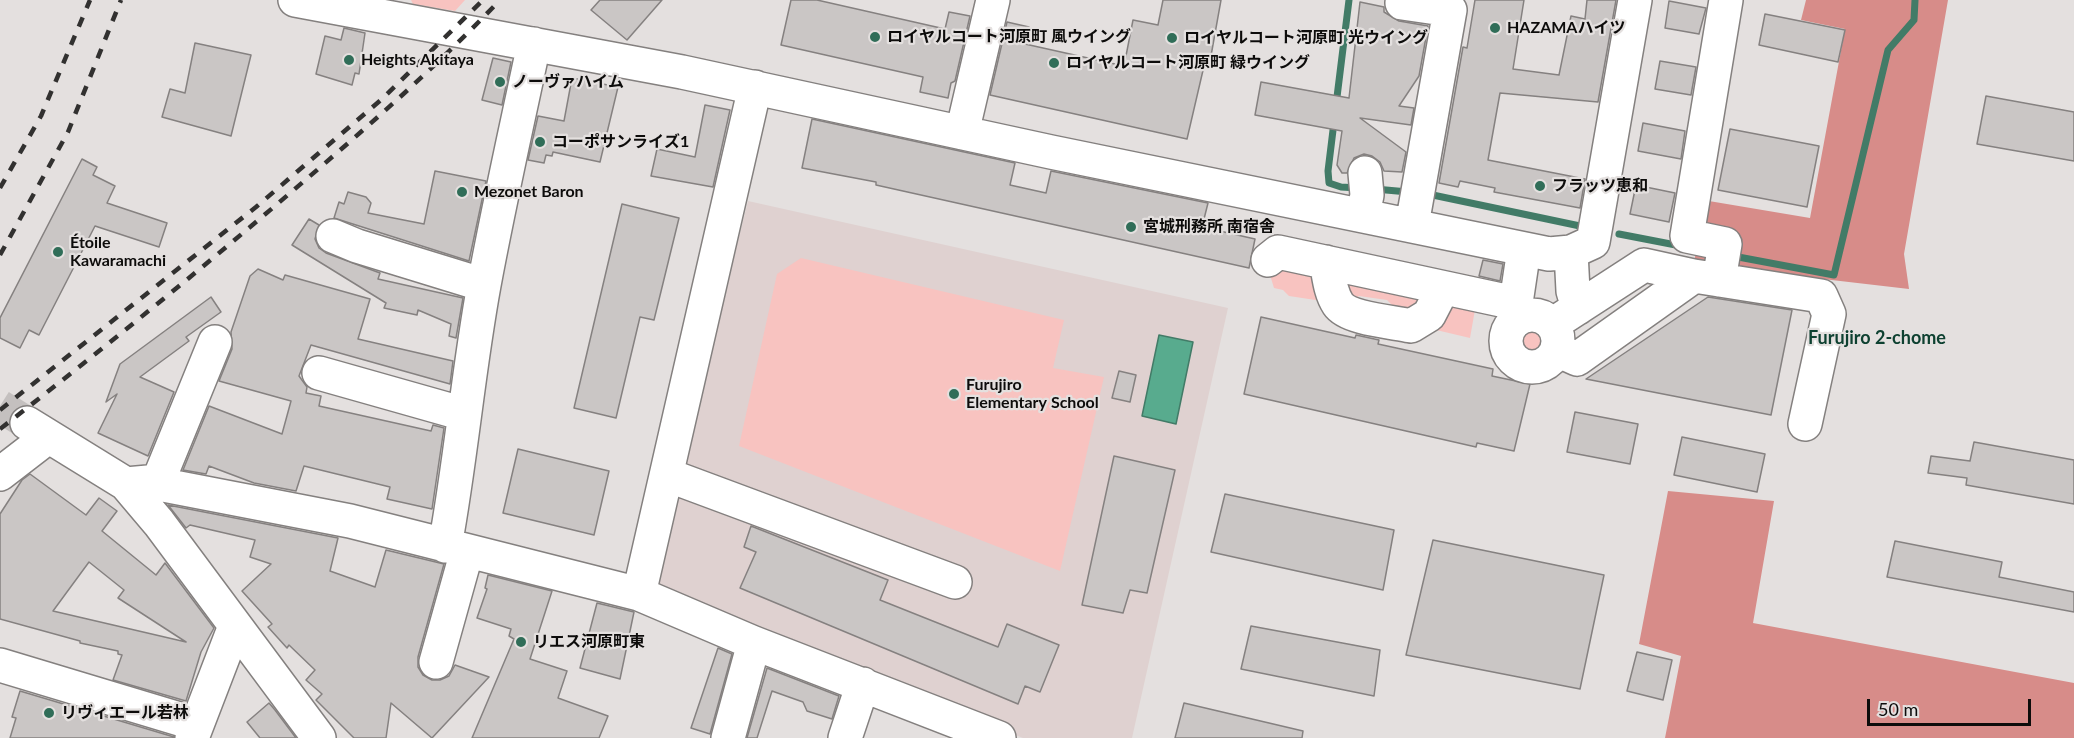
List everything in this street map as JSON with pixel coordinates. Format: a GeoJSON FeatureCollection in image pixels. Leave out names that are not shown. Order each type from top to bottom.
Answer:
{"type":"FeatureCollection","features":[{"type":"Feature","properties":{"kind":"street"},"geometry":{"type":"LineString","coordinates":[[295,0],[377,7],[534,44],[755,87],[962,133],[1365,191],[1412,225],[1549,254],[1571,252],[1593,242],[1635,0]]}},
{"type":"Feature","properties":{"kind":"street"},"geometry":{"type":"LineString","coordinates":[[962,133],[993,0]]}},
{"type":"Feature","properties":{"kind":"street"},"geometry":{"type":"LineString","coordinates":[[1715,265],[1687,236],[1726,0]]}},
{"type":"Feature","properties":{"kind":"street"},"geometry":{"type":"LineString","coordinates":[[1402,3],[1451,5],[1412,225]]}},
{"type":"Feature","properties":{"kind":"street"},"geometry":{"type":"LineString","coordinates":[[436,662],[456,548],[458,474],[464,414],[484,285],[534,44]]}},
{"type":"Feature","properties":{"kind":"street"},"geometry":{"type":"LineString","coordinates":[[639,594],[755,87]]}},
{"type":"Feature","properties":{"kind":"street"},"geometry":{"type":"LineString","coordinates":[[333,236],[357,246],[484,285]]}},
{"type":"Feature","properties":{"kind":"street"},"geometry":{"type":"LineString","coordinates":[[1524,249],[1514,313],[1508,330],[1506,346],[1514,360],[1521,365],[1538,367],[1546,363],[1562,327],[1573,291],[1571,252]]}},
{"type":"Feature","properties":{"kind":"street"},"geometry":{"type":"LineString","coordinates":[[1268,260],[1278,252],[1326,262],[1443,288],[1514,313],[1546,318],[1562,327],[1577,359],[1715,265]]}},
{"type":"Feature","properties":{"kind":"street"},"geometry":{"type":"LineString","coordinates":[[1326,262],[1331,288],[1339,306],[1356,315],[1411,326],[1429,315],[1443,288]]}},
{"type":"Feature","properties":{"kind":"street"},"geometry":{"type":"LineString","coordinates":[[1562,327],[1644,265],[1715,265],[1821,296],[1829,314],[1805,424]]}},
{"type":"Feature","properties":{"kind":"street"},"geometry":{"type":"LineString","coordinates":[[141,484],[215,342]]}},
{"type":"Feature","properties":{"kind":"street"},"geometry":{"type":"LineString","coordinates":[[319,373],[464,414]]}},
{"type":"Feature","properties":{"kind":"street"},"geometry":{"type":"LineString","coordinates":[[0,474],[37,430],[141,484],[350,520],[639,594],[754,643],[999,738]]}},
{"type":"Feature","properties":{"kind":"street"},"geometry":{"type":"LineString","coordinates":[[666,477],[678,479],[956,582]]}},
{"type":"Feature","properties":{"kind":"street"},"geometry":{"type":"LineString","coordinates":[[141,484],[159,523],[314,736]]}},
{"type":"Feature","properties":{"kind":"street"},"geometry":{"type":"LineString","coordinates":[[0,665],[194,731],[235,626]]}},
{"type":"Feature","properties":{"kind":"street"},"geometry":{"type":"LineString","coordinates":[[728,738],[754,643]]}},
{"type":"Feature","properties":{"kind":"street"},"geometry":{"type":"LineString","coordinates":[[845,738],[863,684]]}},
{"type":"Feature","properties":{"kind":"shaded area"},"geometry":{"type":"Polygon","coordinates":[[[411,0],[465,0],[455,11],[413,4],[411,0]]]}},
{"type":"Feature","properties":{"kind":"shaded area"},"geometry":{"type":"Polygon","coordinates":[[[1806,0],[1948,0],[1904,254],[1909,289],[1694,264],[1703,200],[1810,218],[1845,29],[1801,20],[1806,0]]]}},
{"type":"Feature","properties":{"kind":"shaded area","name":"Furujiro Elementary School"},"geometry":{"type":"Polygon","coordinates":[[[748,201],[1228,308],[1132,738],[1023,738],[659,593],[653,580],[748,201]]]}},
{"type":"Feature","properties":{"kind":"shaded area"},"geometry":{"type":"Polygon","coordinates":[[[801,258],[1064,320],[1053,368],[1104,377],[1060,571],[739,446],[777,274],[801,258]]]}},
{"type":"Feature","properties":{"kind":"shaded area"},"geometry":{"type":"Polygon","coordinates":[[[1273,267],[1315,270],[1322,301],[1289,296],[1283,290],[1274,288],[1270,275],[1273,267]]]}},
{"type":"Feature","properties":{"kind":"shaded area"},"geometry":{"type":"Polygon","coordinates":[[[1341,282],[1413,289],[1424,304],[1399,312],[1387,300],[1359,296],[1353,300],[1341,282]]]}},
{"type":"Feature","properties":{"kind":"shaded area"},"geometry":{"type":"Polygon","coordinates":[[[1476,304],[1470,338],[1432,329],[1443,307],[1476,304]]]}},
{"type":"Feature","properties":{"kind":"shaded area"},"geometry":{"type":"Polygon","coordinates":[[[1529,331],[1534,332],[1540,338],[1540,348],[1534,354],[1529,355],[1524,354],[1518,348],[1517,343],[1518,338],[1524,332],[1529,331]]]}},
{"type":"Feature","properties":{"kind":"shaded area"},"geometry":{"type":"Polygon","coordinates":[[[1159,335],[1193,342],[1176,424],[1142,416],[1159,335]]]}},
{"type":"Feature","properties":{"kind":"shaded area"},"geometry":{"type":"Polygon","coordinates":[[[1668,491],[1774,501],[1753,623],[2074,683],[2074,738],[1665,738],[1681,656],[1639,644],[1668,491]]]}},
{"type":"Feature","properties":{"kind":"building"},"geometry":{"type":"Polygon","coordinates":[[[600,0],[662,0],[627,40],[591,10],[600,0]]]}},
{"type":"Feature","properties":{"kind":"building","name":"ロイヤルコート河原町 風ウイング"},"geometry":{"type":"Polygon","coordinates":[[[791,0],[817,0],[945,29],[949,12],[970,16],[955,81],[951,83],[948,98],[920,92],[923,77],[781,45],[791,0]]]}},
{"type":"Feature","properties":{"kind":"building","name":"ロイヤルコート河原町 緑ウイング"},"geometry":{"type":"Polygon","coordinates":[[[1163,0],[1221,0],[1209,67],[1204,66],[1187,139],[990,95],[1007,22],[1029,27],[1025,44],[1124,66],[1133,20],[1158,25],[1163,0]]]}},
{"type":"Feature","properties":{"kind":"building"},"geometry":{"type":"Polygon","coordinates":[[[1475,0],[1524,0],[1513,69],[1559,75],[1571,16],[1585,19],[1587,0],[1616,0],[1598,102],[1500,93],[1488,160],[1585,179],[1580,208],[1494,192],[1495,188],[1460,181],[1458,187],[1439,183],[1463,47],[1467,48],[1475,0]]]}},
{"type":"Feature","properties":{"kind":"building"},"geometry":{"type":"Polygon","coordinates":[[[1669,1],[1706,8],[1699,34],[1665,28],[1669,1]]]}},
{"type":"Feature","properties":{"kind":"building"},"geometry":{"type":"Polygon","coordinates":[[[1360,2],[1384,7],[1384,12],[1399,21],[1428,26],[1419,76],[1399,106],[1414,108],[1411,125],[1360,118],[1406,152],[1402,172],[1384,171],[1380,162],[1364,154],[1354,158],[1347,173],[1342,173],[1337,165],[1342,131],[1255,115],[1261,82],[1349,98],[1360,2]]]}},
{"type":"Feature","properties":{"kind":"building"},"geometry":{"type":"Polygon","coordinates":[[[1765,14],[1845,30],[1838,62],[1759,45],[1765,14]]]}},
{"type":"Feature","properties":{"kind":"building","name":"Heights Akitaya"},"geometry":{"type":"Polygon","coordinates":[[[344,28],[365,33],[359,74],[355,73],[352,85],[316,74],[325,36],[341,40],[344,28]]]}},
{"type":"Feature","properties":{"kind":"building"},"geometry":{"type":"Polygon","coordinates":[[[195,43],[251,55],[231,136],[162,117],[170,89],[185,93],[195,43]]]}},
{"type":"Feature","properties":{"kind":"building","name":"ノーヴァハイム"},"geometry":{"type":"Polygon","coordinates":[[[493,58],[511,62],[502,105],[482,100],[493,58]]]}},
{"type":"Feature","properties":{"kind":"building"},"geometry":{"type":"Polygon","coordinates":[[[1660,61],[1696,67],[1691,95],[1655,89],[1660,61]]]}},
{"type":"Feature","properties":{"kind":"building"},"geometry":{"type":"Polygon","coordinates":[[[572,78],[618,87],[600,162],[553,152],[552,156],[546,155],[544,163],[528,160],[538,116],[564,121],[572,78]]]}},
{"type":"Feature","properties":{"kind":"building"},"geometry":{"type":"Polygon","coordinates":[[[1986,96],[2074,112],[2074,161],[1977,144],[1986,96]]]}},
{"type":"Feature","properties":{"kind":"building"},"geometry":{"type":"Polygon","coordinates":[[[705,105],[730,110],[713,187],[651,176],[657,149],[695,157],[705,105]]]}},
{"type":"Feature","properties":{"kind":"building"},"geometry":{"type":"Polygon","coordinates":[[[812,119],[1015,163],[1010,185],[1046,193],[1051,171],[1208,203],[1202,227],[1255,239],[1249,268],[876,185],[876,182],[802,168],[812,119]]]}},
{"type":"Feature","properties":{"kind":"building"},"geometry":{"type":"Polygon","coordinates":[[[1643,123],[1685,131],[1681,159],[1638,151],[1643,123]]]}},
{"type":"Feature","properties":{"kind":"building"},"geometry":{"type":"Polygon","coordinates":[[[1730,129],[1819,146],[1807,207],[1718,190],[1730,129]]]}},
{"type":"Feature","properties":{"kind":"building","name":"Étoile Kawaramachi"},"geometry":{"type":"Polygon","coordinates":[[[82,159],[97,167],[93,175],[115,186],[107,203],[167,223],[159,247],[95,226],[39,335],[29,330],[20,348],[0,338],[0,318],[82,159]]]}},
{"type":"Feature","properties":{"kind":"building"},"geometry":{"type":"Polygon","coordinates":[[[435,171],[486,181],[469,261],[334,218],[339,202],[344,204],[348,192],[366,197],[371,203],[368,213],[424,224],[435,171]]]}},
{"type":"Feature","properties":{"kind":"building"},"geometry":{"type":"Polygon","coordinates":[[[1636,185],[1675,193],[1669,222],[1630,214],[1636,185]]]}},
{"type":"Feature","properties":{"kind":"building"},"geometry":{"type":"Polygon","coordinates":[[[622,204],[679,218],[654,320],[640,317],[616,418],[574,408],[622,204]]]}},
{"type":"Feature","properties":{"kind":"building"},"geometry":{"type":"Polygon","coordinates":[[[309,219],[319,225],[315,239],[319,248],[326,253],[380,273],[378,279],[463,298],[456,338],[449,336],[451,324],[418,310],[417,315],[384,308],[386,303],[292,245],[309,219]]]}},
{"type":"Feature","properties":{"kind":"building"},"geometry":{"type":"Polygon","coordinates":[[[1483,260],[1503,264],[1500,281],[1479,276],[1483,260]]]}},
{"type":"Feature","properties":{"kind":"building"},"geometry":{"type":"Polygon","coordinates":[[[258,269],[283,280],[285,275],[370,299],[358,339],[453,361],[450,384],[311,345],[299,376],[307,387],[306,393],[321,396],[319,406],[431,431],[433,425],[444,428],[432,509],[387,499],[390,487],[304,466],[296,491],[254,483],[209,466],[206,474],[183,470],[209,406],[282,434],[291,401],[219,381],[232,349],[231,332],[250,276],[258,269]]]}},
{"type":"Feature","properties":{"kind":"building"},"geometry":{"type":"Polygon","coordinates":[[[211,297],[221,312],[186,337],[189,341],[140,377],[174,392],[148,456],[98,433],[117,394],[106,402],[120,364],[211,297]]]}},
{"type":"Feature","properties":{"kind":"building"},"geometry":{"type":"Polygon","coordinates":[[[1708,297],[1792,310],[1771,415],[1586,379],[1708,297]]]}},
{"type":"Feature","properties":{"kind":"building"},"geometry":{"type":"Polygon","coordinates":[[[1261,317],[1355,338],[1356,335],[1379,340],[1378,344],[1493,369],[1492,376],[1530,384],[1514,451],[1477,443],[1476,447],[1244,394],[1261,317]]]}},
{"type":"Feature","properties":{"kind":"building"},"geometry":{"type":"Polygon","coordinates":[[[1119,371],[1136,375],[1130,402],[1112,398],[1119,371]]]}},
{"type":"Feature","properties":{"kind":"building"},"geometry":{"type":"Polygon","coordinates":[[[1575,412],[1638,424],[1630,464],[1567,452],[1575,412]]]}},
{"type":"Feature","properties":{"kind":"building"},"geometry":{"type":"Polygon","coordinates":[[[1682,437],[1765,454],[1757,492],[1674,475],[1682,437]]]}},
{"type":"Feature","properties":{"kind":"building"},"geometry":{"type":"Polygon","coordinates":[[[1974,442],[2074,460],[2074,504],[1966,485],[1967,478],[1928,473],[1931,456],[1970,461],[1974,442]]]}},
{"type":"Feature","properties":{"kind":"building"},"geometry":{"type":"Polygon","coordinates":[[[518,449],[609,471],[594,535],[503,513],[518,449]]]}},
{"type":"Feature","properties":{"kind":"building"},"geometry":{"type":"Polygon","coordinates":[[[1114,456],[1175,470],[1147,593],[1130,590],[1123,613],[1082,605],[1114,456]]]}},
{"type":"Feature","properties":{"kind":"building"},"geometry":{"type":"Polygon","coordinates":[[[30,474],[86,515],[99,498],[117,511],[102,531],[156,575],[165,563],[214,628],[201,652],[186,701],[113,680],[122,655],[118,654],[118,651],[80,643],[80,641],[0,619],[0,514],[22,480],[30,474]],[[89,562],[53,611],[186,642],[118,598],[124,590],[89,562]]]}},
{"type":"Feature","properties":{"kind":"building"},"geometry":{"type":"Polygon","coordinates":[[[1225,494],[1394,530],[1383,590],[1211,552],[1225,494]]]}},
{"type":"Feature","properties":{"kind":"building"},"geometry":{"type":"Polygon","coordinates":[[[168,505],[338,538],[330,571],[375,587],[386,550],[444,564],[418,657],[418,667],[423,675],[432,680],[440,680],[449,676],[455,665],[489,677],[432,738],[391,703],[386,738],[354,738],[316,700],[322,694],[306,680],[315,670],[289,645],[287,648],[268,627],[272,624],[242,591],[271,564],[250,557],[255,540],[190,525],[186,528],[168,505]]]}},
{"type":"Feature","properties":{"kind":"building"},"geometry":{"type":"Polygon","coordinates":[[[751,526],[888,580],[880,600],[998,647],[1007,624],[1059,645],[1040,692],[1025,686],[1018,704],[740,588],[756,552],[744,547],[751,526]]]}},
{"type":"Feature","properties":{"kind":"building"},"geometry":{"type":"Polygon","coordinates":[[[1433,540],[1604,575],[1580,689],[1406,655],[1433,540]]]}},
{"type":"Feature","properties":{"kind":"building"},"geometry":{"type":"Polygon","coordinates":[[[1895,541],[2002,562],[1999,577],[2074,592],[2074,612],[1887,577],[1895,541]]]}},
{"type":"Feature","properties":{"kind":"building"},"geometry":{"type":"Polygon","coordinates":[[[488,575],[552,591],[530,659],[567,671],[558,698],[608,716],[599,738],[472,738],[514,639],[509,636],[511,629],[477,618],[487,589],[485,588],[488,575]]]}},
{"type":"Feature","properties":{"kind":"building"},"geometry":{"type":"Polygon","coordinates":[[[597,603],[634,612],[620,679],[580,668],[597,603]]]}},
{"type":"Feature","properties":{"kind":"building"},"geometry":{"type":"Polygon","coordinates":[[[1251,626],[1380,650],[1374,696],[1241,669],[1251,626]]]}},
{"type":"Feature","properties":{"kind":"building"},"geometry":{"type":"Polygon","coordinates":[[[718,648],[732,654],[710,734],[691,728],[718,648]]]}},
{"type":"Feature","properties":{"kind":"building"},"geometry":{"type":"Polygon","coordinates":[[[1637,652],[1672,660],[1663,700],[1627,691],[1637,652]]]}},
{"type":"Feature","properties":{"kind":"building"},"geometry":{"type":"Polygon","coordinates":[[[767,668],[839,696],[832,719],[807,711],[803,702],[772,691],[757,738],[747,738],[767,668]]]}},
{"type":"Feature","properties":{"kind":"building"},"geometry":{"type":"Polygon","coordinates":[[[20,691],[174,738],[10,738],[16,718],[12,717],[20,691]]]}},
{"type":"Feature","properties":{"kind":"building"},"geometry":{"type":"Polygon","coordinates":[[[269,703],[296,738],[260,738],[247,722],[269,703]]]}},
{"type":"Feature","properties":{"kind":"building"},"geometry":{"type":"Polygon","coordinates":[[[1184,703],[1303,731],[1302,738],[1175,738],[1184,703]]]}},
{"type":"Feature","properties":{"kind":"waterway"},"geometry":{"type":"LineString","coordinates":[[1336,105],[1349,0]]}},
{"type":"Feature","properties":{"kind":"waterway"},"geometry":{"type":"LineString","coordinates":[[1733,256],[1834,275],[1888,50],[1914,20],[1915,0]]}},
{"type":"Feature","properties":{"kind":"waterway"},"geometry":{"type":"LineString","coordinates":[[1334,122],[1328,171],[1329,183],[1341,187],[1358,188]]}},
{"type":"Feature","properties":{"kind":"waterway"},"geometry":{"type":"LineString","coordinates":[[1375,189],[1408,192]]}},
{"type":"Feature","properties":{"kind":"waterway"},"geometry":{"type":"LineString","coordinates":[[1428,194],[1580,226]]}},
{"type":"Feature","properties":{"kind":"waterway"},"geometry":{"type":"LineString","coordinates":[[1619,234],[1681,246]]}},
{"type":"Feature","properties":{"kind":"tunnel"},"geometry":{"type":"LineString","coordinates":[[0,406],[27,423]]}},
{"type":"Feature","properties":{"kind":"railway"},"geometry":{"type":"LineString","coordinates":[[0,188],[41,116],[90,0]]}},
{"type":"Feature","properties":{"kind":"railway"},"geometry":{"type":"LineString","coordinates":[[0,255],[68,132],[121,0]]}},
{"type":"Feature","properties":{"kind":"railway"},"geometry":{"type":"LineString","coordinates":[[0,410],[256,207],[382,99],[483,0]]}},
{"type":"Feature","properties":{"kind":"railway"},"geometry":{"type":"LineString","coordinates":[[0,429],[153,307],[328,160],[428,71],[500,0]]}},
{"type":"Feature","properties":{"kind":"place","name":"HAZAMAハイツ"},"geometry":{"type":"Point","coordinates":[1495,28]}},
{"type":"Feature","properties":{"kind":"place","name":"ロイヤルコート河原町 風ウイング"},"geometry":{"type":"Point","coordinates":[875,37]}},
{"type":"Feature","properties":{"kind":"place","name":"ロイヤルコート河原町 光ウイング"},"geometry":{"type":"Point","coordinates":[1172,38]}},
{"type":"Feature","properties":{"kind":"place","name":"Heights Akitaya"},"geometry":{"type":"Point","coordinates":[349,60]}},
{"type":"Feature","properties":{"kind":"place","name":"ロイヤルコート河原町 緑ウイング"},"geometry":{"type":"Point","coordinates":[1054,63]}},
{"type":"Feature","properties":{"kind":"place","name":"ノーヴァハイム"},"geometry":{"type":"Point","coordinates":[500,82]}},
{"type":"Feature","properties":{"kind":"place","name":"コーポサンライズ1"},"geometry":{"type":"Point","coordinates":[540,142]}},
{"type":"Feature","properties":{"kind":"place","name":"フラッツ恵和"},"geometry":{"type":"Point","coordinates":[1540,186]}},
{"type":"Feature","properties":{"kind":"place","name":"Mezonet Baron"},"geometry":{"type":"Point","coordinates":[462,192]}},
{"type":"Feature","properties":{"kind":"place","name":"宮城刑務所 南宿舎"},"geometry":{"type":"Point","coordinates":[1131,227]}},
{"type":"Feature","properties":{"kind":"place","name":"Étoile Kawaramachi"},"geometry":{"type":"Point","coordinates":[58,252]}},
{"type":"Feature","properties":{"kind":"place","name":"Furujiro Elementary School"},"geometry":{"type":"Point","coordinates":[954,394]}},
{"type":"Feature","properties":{"kind":"place","name":"リエス河原町東"},"geometry":{"type":"Point","coordinates":[521,642]}},
{"type":"Feature","properties":{"kind":"place","name":"リヴィエール若林"},"geometry":{"type":"Point","coordinates":[49,713]}},
{"type":"Feature","properties":{"kind":"district","name":"Furujiro 2-chome"},"geometry":{"type":"Point","coordinates":[1877,338]}}]}
